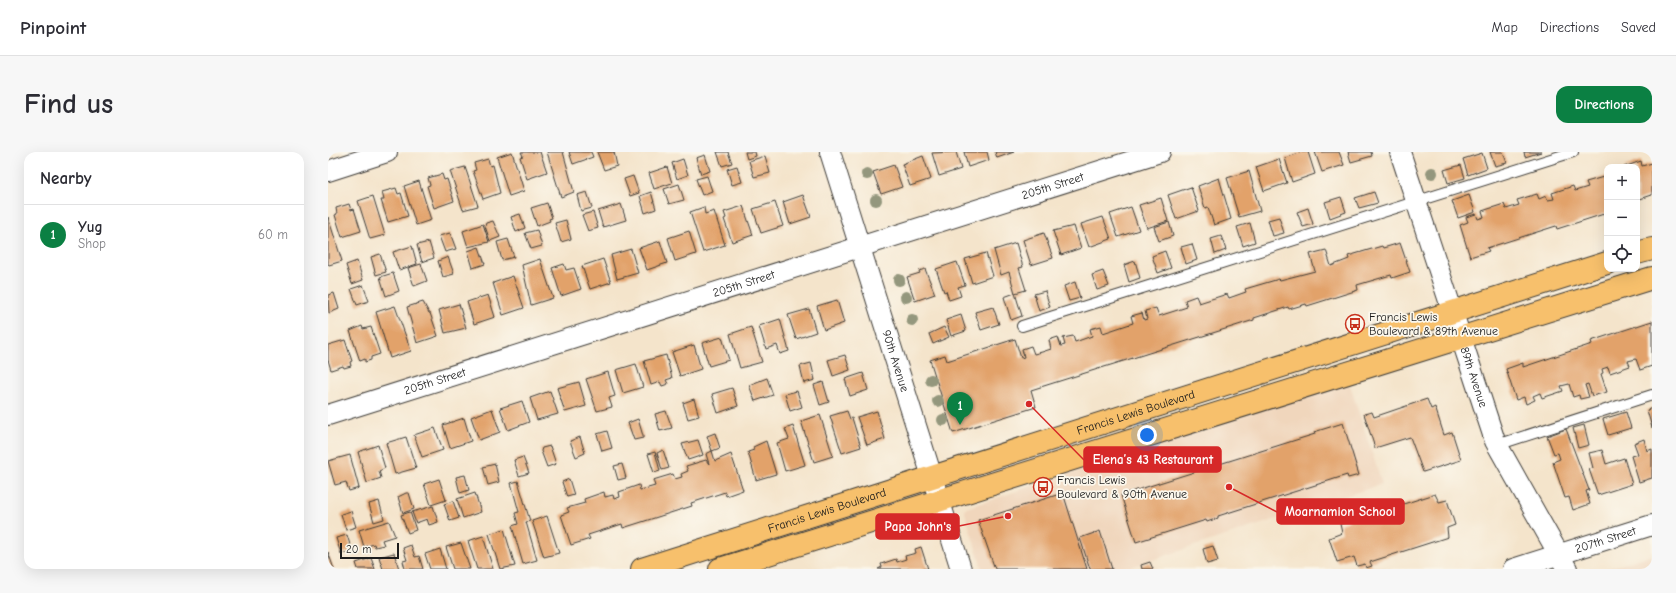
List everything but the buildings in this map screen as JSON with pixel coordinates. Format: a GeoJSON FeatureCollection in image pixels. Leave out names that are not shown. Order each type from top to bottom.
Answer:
{"type":"FeatureCollection","features":[{"type":"Feature","properties":{"kind":"main road"},"geometry":{"type":"LineString","coordinates":[[1640,252],[1652,249]]}},
{"type":"Feature","properties":{"kind":"main road","name":"Francis Lewis Boulevard"},"geometry":{"type":"LineString","coordinates":[[642,569],[1604,264]]}},
{"type":"Feature","properties":{"kind":"main road","name":"Francis Lewis Boulevard"},"geometry":{"type":"LineString","coordinates":[[720,569],[1652,278]]}},
{"type":"Feature","properties":{"kind":"street"},"geometry":{"type":"LineString","coordinates":[[328,171],[387,152]]}},
{"type":"Feature","properties":{"kind":"street","name":"90th Avenue"},"geometry":{"type":"LineString","coordinates":[[830,152],[962,569]]}},
{"type":"Feature","properties":{"kind":"street","name":"205th Street"},"geometry":{"type":"LineString","coordinates":[[328,415],[1160,152]]}},
{"type":"Feature","properties":{"kind":"street","name":"89th Avenue"},"geometry":{"type":"LineString","coordinates":[[1400,152],[1460,337],[1498,445],[1562,562]]}},
{"type":"Feature","properties":{"kind":"street","name":"207th Street"},"geometry":{"type":"LineString","coordinates":[[1513,569],[1562,562],[1652,525]]}},
{"type":"Feature","properties":{"kind":"lane"},"geometry":{"type":"LineString","coordinates":[[1022,326],[1573,152]]}},
{"type":"Feature","properties":{"kind":"lane"},"geometry":{"type":"LineString","coordinates":[[1498,445],[1652,395]]}},
{"type":"Feature","properties":{"kind":"shaded area"},"geometry":{"type":"Polygon","coordinates":[[[1348,379],[1382,484],[1125,569],[982,569],[964,509],[1348,379]]]}},
{"type":"Feature","properties":{"kind":"shaded area"},"geometry":{"type":"Polygon","coordinates":[[[1652,555],[1652,569],[1606,569],[1652,555]]]}},
{"type":"Feature","properties":{"kind":"place","name":"Francis Lewis Boulevard & 89th Avenue"},"geometry":{"type":"Point","coordinates":[1355,324]}},
{"type":"Feature","properties":{"kind":"place","name":"Elena’s 43 Restaurant"},"geometry":{"type":"Point","coordinates":[1029,404]}},
{"type":"Feature","properties":{"kind":"place","name":"Yug"},"geometry":{"type":"Point","coordinates":[960,425]}},
{"type":"Feature","properties":{"kind":"place","name":"Francis Lewis Boulevard & 90th Avenue"},"geometry":{"type":"Point","coordinates":[1043,487]}},
{"type":"Feature","properties":{"kind":"place","name":"Moarnamion School"},"geometry":{"type":"Point","coordinates":[1229,487]}},
{"type":"Feature","properties":{"kind":"place","name":"Papa John's"},"geometry":{"type":"Point","coordinates":[1008,516]}}]}
